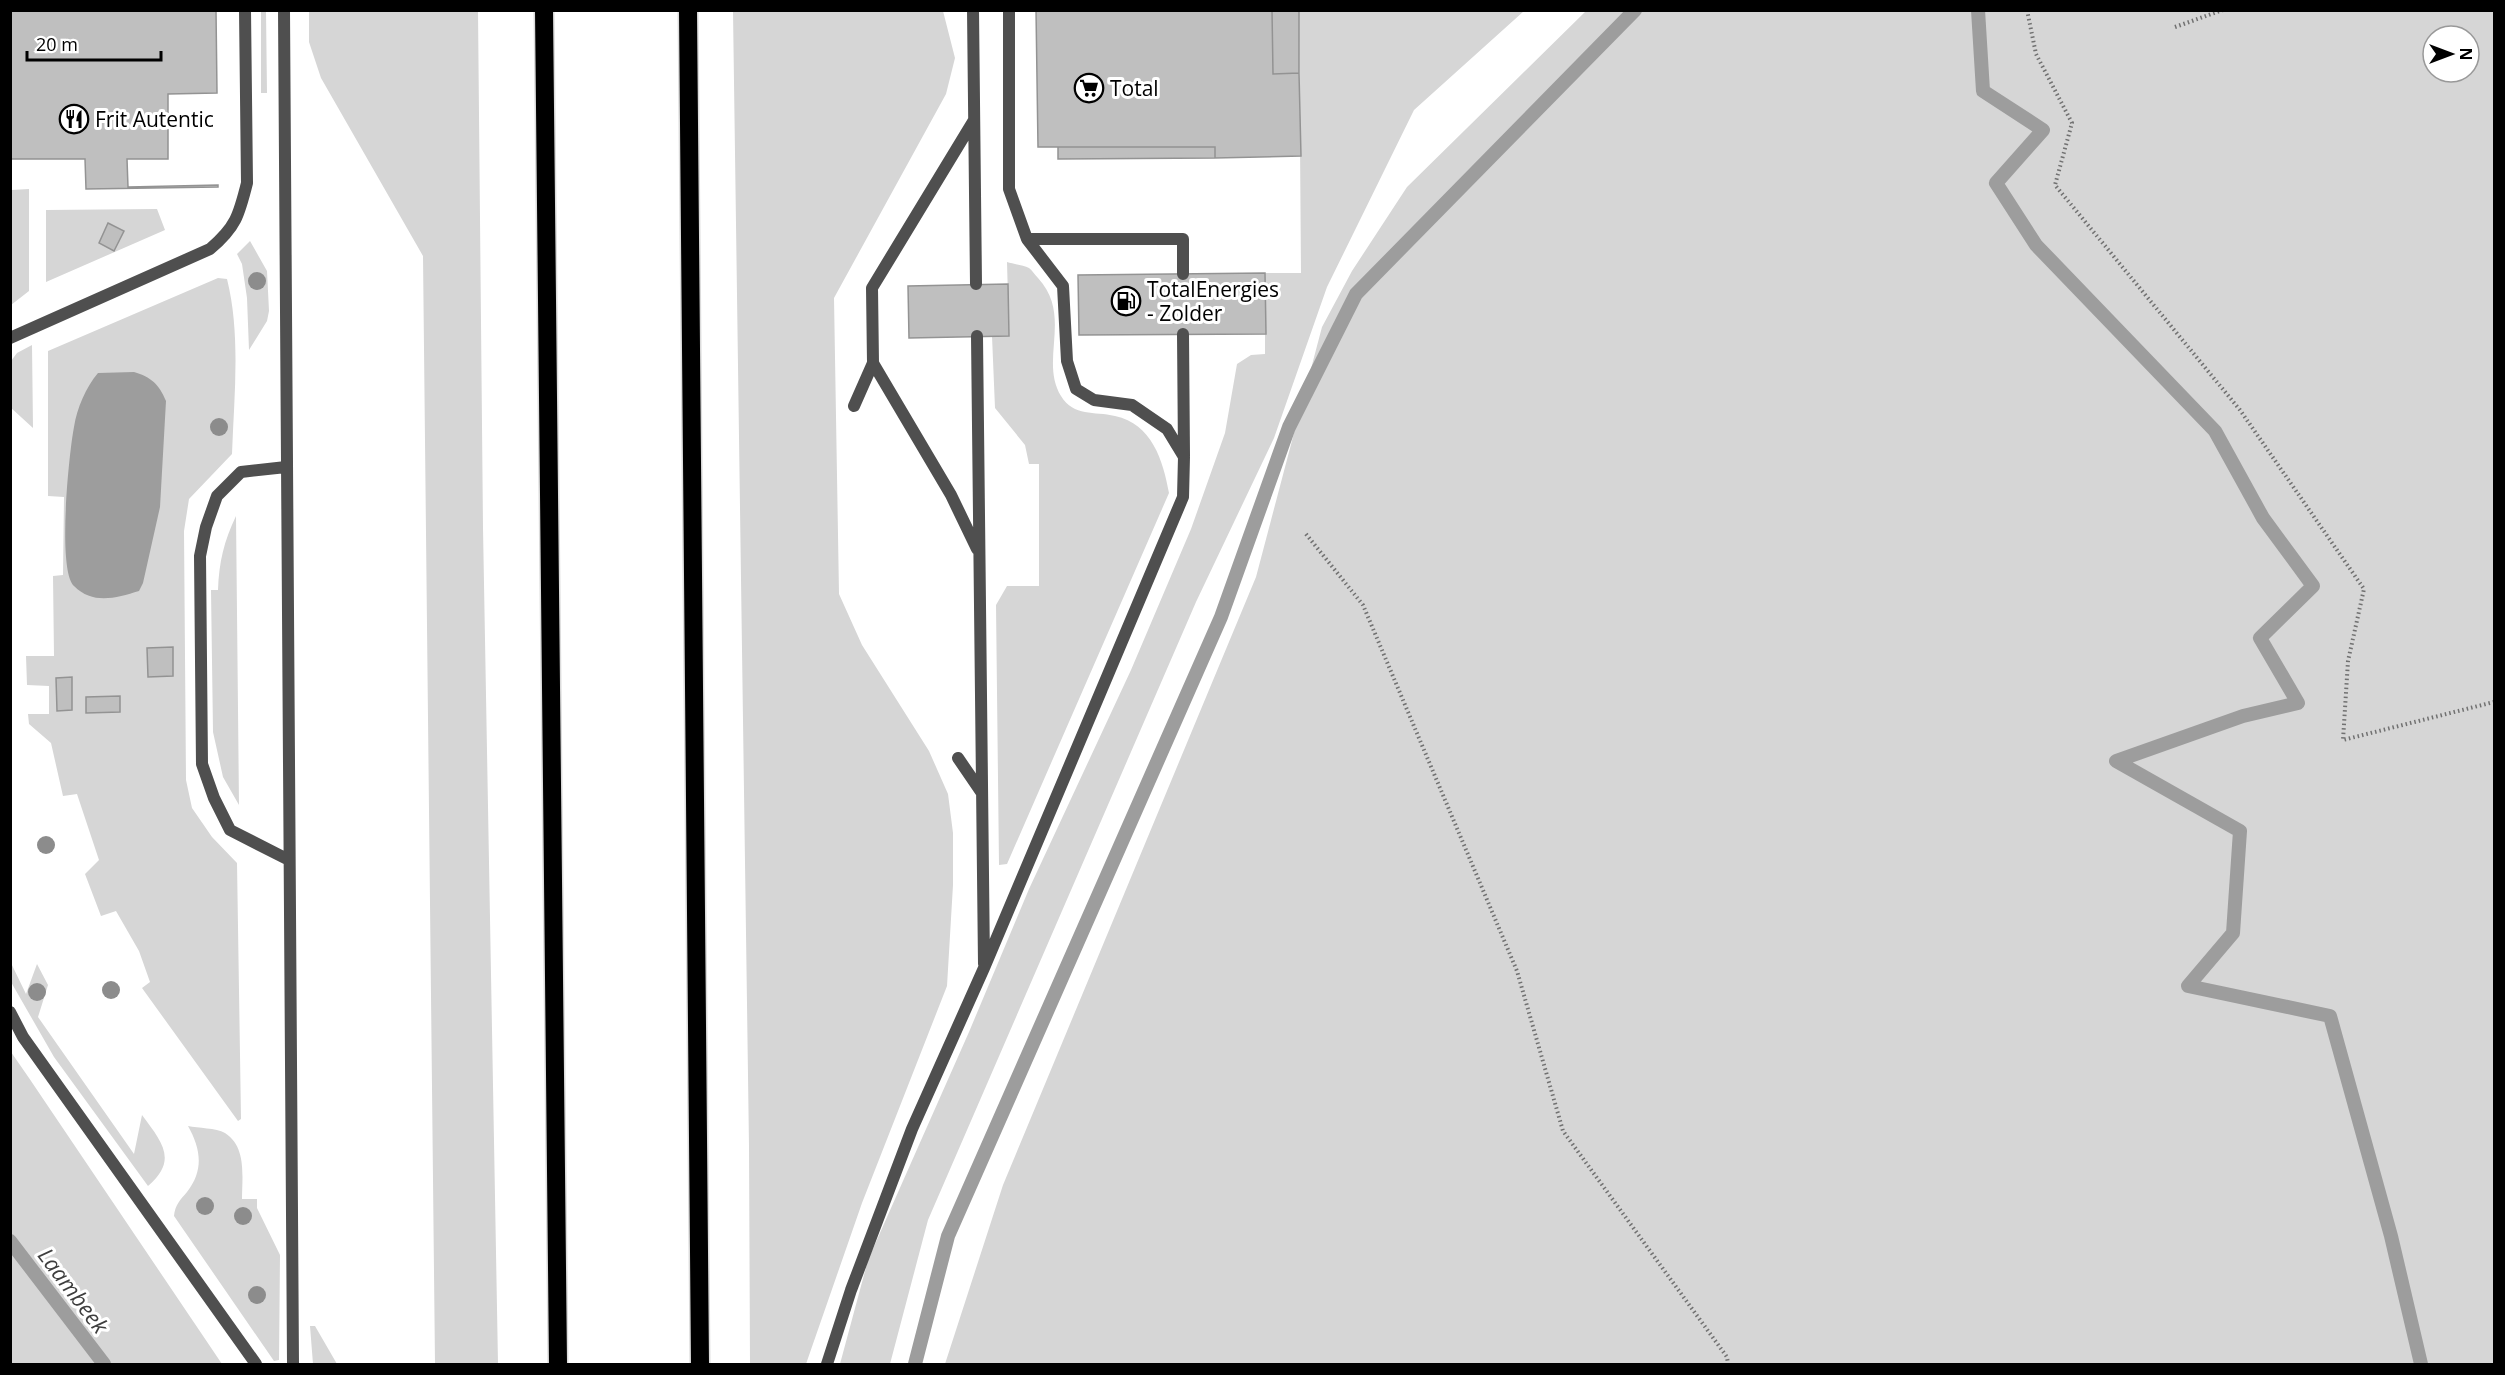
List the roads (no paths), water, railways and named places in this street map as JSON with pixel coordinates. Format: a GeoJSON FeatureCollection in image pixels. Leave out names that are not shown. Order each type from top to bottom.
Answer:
{"type":"FeatureCollection","features":[{"type":"Feature","properties":{"kind":"highway"},"geometry":{"type":"LineString","coordinates":[[544,10],[558,1365]]}},
{"type":"Feature","properties":{"kind":"highway"},"geometry":{"type":"LineString","coordinates":[[688,10],[700,1365]]}},
{"type":"Feature","properties":{"kind":"lane"},"geometry":{"type":"LineString","coordinates":[[10,338],[210,249],[230,231],[241,207],[247,183],[245,10]]}},
{"type":"Feature","properties":{"kind":"lane"},"geometry":{"type":"LineString","coordinates":[[284,10],[294,1365]]}},
{"type":"Feature","properties":{"kind":"lane"},"geometry":{"type":"LineString","coordinates":[[973,10],[976,284]]}},
{"type":"Feature","properties":{"kind":"lane"},"geometry":{"type":"LineString","coordinates":[[1009,10],[1009,189],[1027,239],[1063,286],[1067,361],[1076,389],[1094,400],[1132,405],[1167,429],[1184,457]]}},
{"type":"Feature","properties":{"kind":"lane"},"geometry":{"type":"LineString","coordinates":[[854,406],[873,363],[872,288],[974,120]]}},
{"type":"Feature","properties":{"kind":"lane"},"geometry":{"type":"LineString","coordinates":[[1027,239],[1183,239],[1183,274]]}},
{"type":"Feature","properties":{"kind":"lane"},"geometry":{"type":"LineString","coordinates":[[827,1365],[851,1290],[912,1129],[984,968],[1166,543],[1183,497],[1183,334]]}},
{"type":"Feature","properties":{"kind":"lane"},"geometry":{"type":"LineString","coordinates":[[977,336],[984,968]]}},
{"type":"Feature","properties":{"kind":"lane"},"geometry":{"type":"LineString","coordinates":[[873,363],[951,495],[979,553]]}},
{"type":"Feature","properties":{"kind":"lane"},"geometry":{"type":"LineString","coordinates":[[286,467],[242,472],[217,496],[206,527],[200,555],[202,764],[214,798],[230,830],[289,860]]}},
{"type":"Feature","properties":{"kind":"lane"},"geometry":{"type":"LineString","coordinates":[[958,758],[982,793]]}},
{"type":"Feature","properties":{"kind":"lane"},"geometry":{"type":"LineString","coordinates":[[10,1012],[23,1037],[256,1365]]}},
{"type":"Feature","properties":{"kind":"waterway"},"geometry":{"type":"LineString","coordinates":[[915,1364],[948,1236],[1221,617],[1289,427],[1356,294],[1635,10]]}},
{"type":"Feature","properties":{"kind":"waterway"},"geometry":{"type":"LineString","coordinates":[[1978,10],[1983,91],[2043,130],[1996,183],[2036,245],[2215,431],[2263,518],[2313,586],[2260,638],[2298,703],[2243,716],[2116,761],[2240,831],[2233,933],[2188,986],[2330,1016],[2391,1236],[2421,1364]]}},
{"type":"Feature","properties":{"kind":"waterway","name":"Laambeek"},"geometry":{"type":"LineString","coordinates":[[10,1241],[104,1364]]}},
{"type":"Feature","properties":{"kind":"place","name":"Total"},"geometry":{"type":"Point","coordinates":[1089,88]}},
{"type":"Feature","properties":{"kind":"place","name":"Frit Autentic"},"geometry":{"type":"Point","coordinates":[74,119]}},
{"type":"Feature","properties":{"kind":"place","name":"TotalEnergies - Zolder"},"geometry":{"type":"Point","coordinates":[1126,301]}}]}
